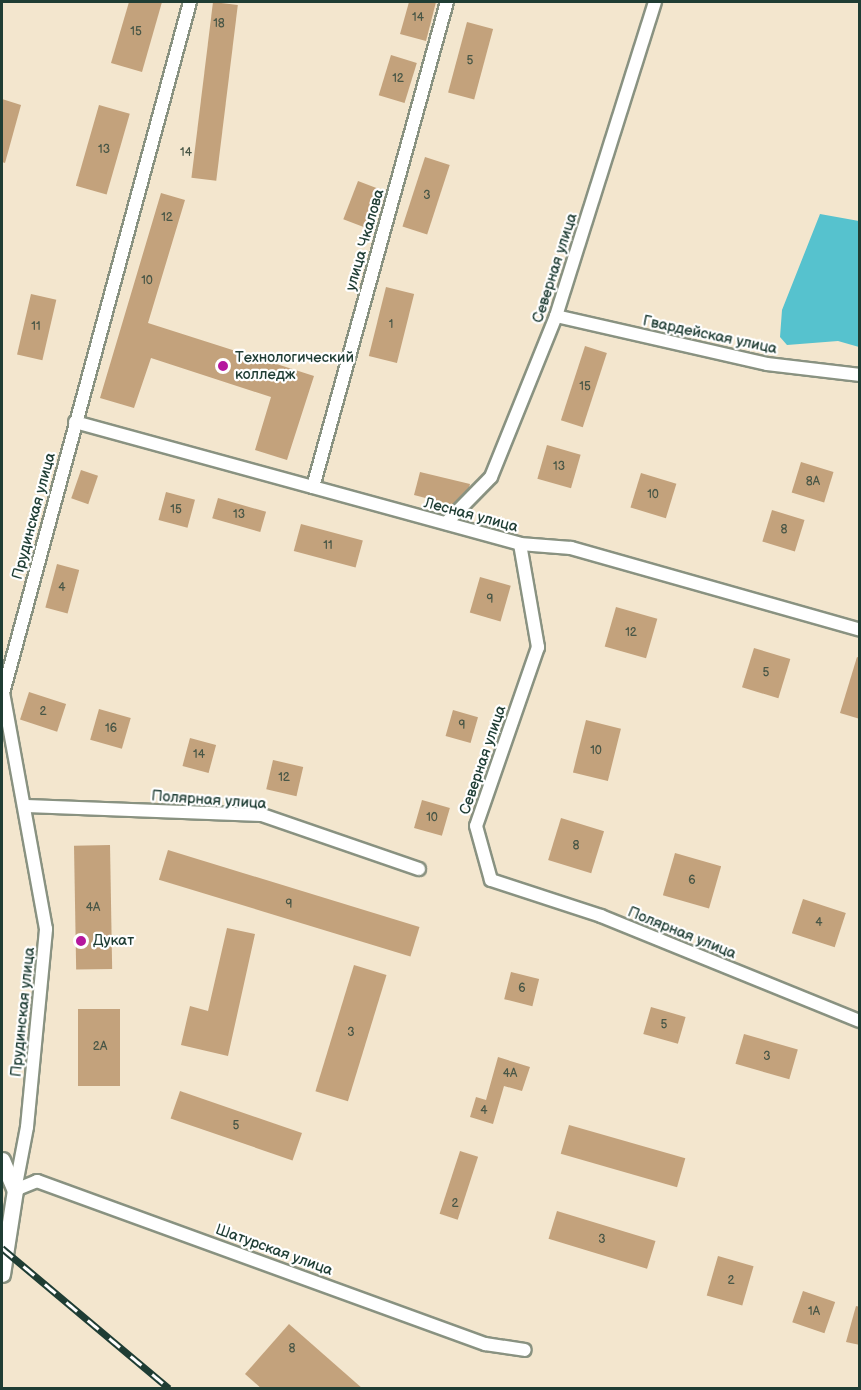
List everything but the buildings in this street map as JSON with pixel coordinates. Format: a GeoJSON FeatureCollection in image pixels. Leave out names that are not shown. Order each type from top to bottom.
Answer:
{"type":"FeatureCollection","features":[{"type":"Feature","properties":{"kind":"street","name":"Прудинская улица"},"geometry":{"type":"LineString","coordinates":[[15,1190],[27,1127],[46,929],[26,806],[3,693],[190,2]]}},
{"type":"Feature","properties":{"kind":"street","name":"улица Чкалова"},"geometry":{"type":"LineString","coordinates":[[314,487],[447,2]]}},
{"type":"Feature","properties":{"kind":"street","name":"Северная улица"},"geometry":{"type":"LineString","coordinates":[[446,524],[491,477],[556,316],[655,2]]}},
{"type":"Feature","properties":{"kind":"street","name":"Гвардейская улица"},"geometry":{"type":"LineString","coordinates":[[556,316],[767,364],[860,375]]}},
{"type":"Feature","properties":{"kind":"street","name":"Лесная улица"},"geometry":{"type":"LineString","coordinates":[[75,422],[520,544],[571,548],[860,630]]}},
{"type":"Feature","properties":{"kind":"street","name":"Северная улица"},"geometry":{"type":"LineString","coordinates":[[491,880],[476,826],[538,647],[520,544]]}},
{"type":"Feature","properties":{"kind":"street","name":"Полярная улица"},"geometry":{"type":"LineString","coordinates":[[26,806],[262,815],[418,869]]}},
{"type":"Feature","properties":{"kind":"street","name":"Полярная улица"},"geometry":{"type":"LineString","coordinates":[[491,880],[601,916],[860,1021]]}},
{"type":"Feature","properties":{"kind":"street"},"geometry":{"type":"LineString","coordinates":[[2,1160],[15,1190],[2,1274]]}},
{"type":"Feature","properties":{"kind":"street","name":"Шатурская улица"},"geometry":{"type":"LineString","coordinates":[[15,1190],[38,1181],[485,1344],[525,1350]]}},
{"type":"Feature","properties":{"kind":"water"},"geometry":{"type":"Polygon","coordinates":[[[820,214],[859,221],[859,347],[838,341],[787,345],[780,337],[782,310],[820,214]]]}},
{"type":"Feature","properties":{"kind":"railway"},"geometry":{"type":"LineString","coordinates":[[2,1248],[169,1388]]}},
{"type":"Feature","properties":{"kind":"place","name":"Технологический колледж"},"geometry":{"type":"Point","coordinates":[223,366]}},
{"type":"Feature","properties":{"kind":"place","name":"Дукат"},"geometry":{"type":"Point","coordinates":[81,941]}}]}
